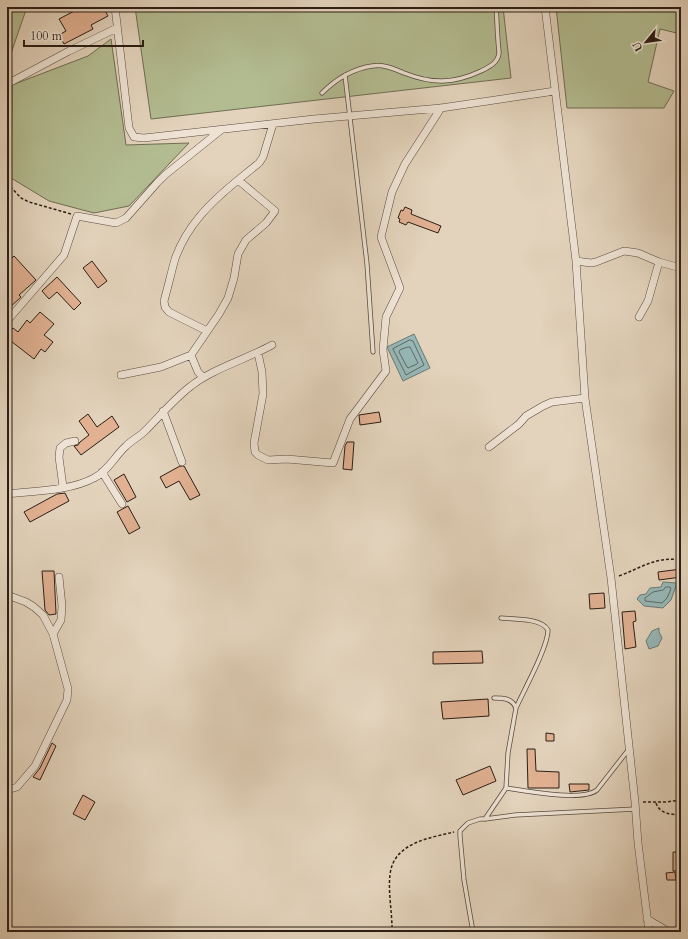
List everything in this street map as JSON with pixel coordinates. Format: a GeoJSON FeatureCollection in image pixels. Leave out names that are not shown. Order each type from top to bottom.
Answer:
{"type":"FeatureCollection","features":[{"type":"Feature","properties":{"kind":"street"},"geometry":{"type":"LineString","coordinates":[[115,7],[129,128],[134,137],[144,138],[349,116],[442,108],[555,91]]}},
{"type":"Feature","properties":{"kind":"street"},"geometry":{"type":"LineString","coordinates":[[545,7],[576,261],[585,398],[611,578],[636,806],[638,843],[649,932]]}},
{"type":"Feature","properties":{"kind":"street"},"geometry":{"type":"LineString","coordinates":[[7,84],[69,51],[117,28]]}},
{"type":"Feature","properties":{"kind":"street"},"geometry":{"type":"LineString","coordinates":[[258,353],[262,372],[263,394],[254,443],[255,452],[268,460],[287,459],[333,463],[350,419],[386,371],[384,350],[386,317],[400,288],[381,237],[392,192],[405,164],[442,108]]}},
{"type":"Feature","properties":{"kind":"street"},"geometry":{"type":"LineString","coordinates":[[207,331],[170,312],[165,307],[164,301],[175,260],[182,243],[192,226],[206,208],[259,163],[263,157],[273,124]]}},
{"type":"Feature","properties":{"kind":"street"},"geometry":{"type":"LineString","coordinates":[[7,322],[64,255],[77,216],[116,223],[121,221],[126,218],[156,183],[222,130]]}},
{"type":"Feature","properties":{"kind":"street"},"geometry":{"type":"LineString","coordinates":[[121,375],[161,367],[191,355],[228,298],[234,278],[238,254],[246,240],[266,223],[275,211],[238,180]]}},
{"type":"Feature","properties":{"kind":"street"},"geometry":{"type":"LineString","coordinates":[[576,261],[591,263],[624,252],[638,253],[659,262],[681,268]]}},
{"type":"Feature","properties":{"kind":"street"},"geometry":{"type":"LineString","coordinates":[[639,317],[648,301],[659,262]]}},
{"type":"Feature","properties":{"kind":"street"},"geometry":{"type":"LineString","coordinates":[[7,494],[63,487],[84,483],[95,478],[126,445],[144,432],[163,411],[190,387],[203,378],[272,345]]}},
{"type":"Feature","properties":{"kind":"street"},"geometry":{"type":"LineString","coordinates":[[191,355],[198,372],[203,378]]}},
{"type":"Feature","properties":{"kind":"street"},"geometry":{"type":"LineString","coordinates":[[489,447],[519,424],[526,416],[543,406],[552,402],[585,398]]}},
{"type":"Feature","properties":{"kind":"street"},"geometry":{"type":"LineString","coordinates":[[163,411],[182,462]]}},
{"type":"Feature","properties":{"kind":"street"},"geometry":{"type":"LineString","coordinates":[[63,487],[59,457],[60,448],[66,443],[75,441]]}},
{"type":"Feature","properties":{"kind":"street"},"geometry":{"type":"LineString","coordinates":[[102,472],[122,504]]}},
{"type":"Feature","properties":{"kind":"street"},"geometry":{"type":"LineString","coordinates":[[53,634],[61,620],[62,606],[60,577]]}},
{"type":"Feature","properties":{"kind":"street"},"geometry":{"type":"LineString","coordinates":[[7,595],[26,602],[43,615],[53,634],[68,689],[67,700],[35,766],[16,787],[7,790]]}},
{"type":"Feature","properties":{"kind":"street"},"geometry":{"type":"LineString","coordinates":[[647,919],[669,932]]}},
{"type":"Feature","properties":{"kind":"lane"},"geometry":{"type":"LineString","coordinates":[[322,93],[333,82],[345,75],[373,66],[385,66],[435,82],[451,82],[470,76],[490,66],[496,60],[499,53],[496,7]]}},
{"type":"Feature","properties":{"kind":"lane"},"geometry":{"type":"LineString","coordinates":[[345,75],[367,264],[373,352]]}},
{"type":"Feature","properties":{"kind":"lane"},"geometry":{"type":"LineString","coordinates":[[485,819],[506,788],[508,753],[516,708],[536,666],[548,630],[544,624],[537,621],[501,618]]}},
{"type":"Feature","properties":{"kind":"lane"},"geometry":{"type":"LineString","coordinates":[[494,698],[510,700],[516,708]]}},
{"type":"Feature","properties":{"kind":"lane"},"geometry":{"type":"LineString","coordinates":[[506,788],[570,796],[590,794],[597,790],[629,748]]}},
{"type":"Feature","properties":{"kind":"lane"},"geometry":{"type":"LineString","coordinates":[[473,932],[464,880],[460,831],[464,826],[474,820],[480,819],[636,806]]}},
{"type":"Feature","properties":{"kind":"path"},"geometry":{"type":"LineString","coordinates":[[7,183],[21,198],[29,202],[77,216]]}},
{"type":"Feature","properties":{"kind":"path"},"geometry":{"type":"LineString","coordinates":[[611,578],[648,563],[665,560],[681,560]]}},
{"type":"Feature","properties":{"kind":"path"},"geometry":{"type":"LineString","coordinates":[[636,806],[656,802],[681,800]]}},
{"type":"Feature","properties":{"kind":"path"},"geometry":{"type":"LineString","coordinates":[[656,802],[660,810],[663,812],[681,815]]}},
{"type":"Feature","properties":{"kind":"path"},"geometry":{"type":"LineString","coordinates":[[392,928],[390,874],[396,858],[402,850],[410,845],[430,838],[460,831]]}},
{"type":"Feature","properties":{"kind":"green space"},"geometry":{"type":"Polygon","coordinates":[[[7,7],[27,7],[8,62],[7,62],[7,7]]]}},
{"type":"Feature","properties":{"kind":"green space"},"geometry":{"type":"Polygon","coordinates":[[[135,7],[503,7],[511,78],[151,119],[135,7]]]}},
{"type":"Feature","properties":{"kind":"green space"},"geometry":{"type":"Polygon","coordinates":[[[556,7],[681,7],[681,34],[660,29],[648,82],[674,91],[664,108],[567,108],[556,7]]]}},
{"type":"Feature","properties":{"kind":"green space"},"geometry":{"type":"Polygon","coordinates":[[[111,39],[126,145],[189,143],[129,206],[94,213],[49,201],[11,178],[12,85],[88,56],[111,39]]]}},
{"type":"Feature","properties":{"kind":"water"},"geometry":{"type":"Polygon","coordinates":[[[414,334],[430,368],[403,381],[387,347],[414,334]]]}},
{"type":"Feature","properties":{"kind":"water"},"geometry":{"type":"Polygon","coordinates":[[[663,582],[677,583],[671,600],[663,608],[644,606],[637,599],[640,595],[646,594],[650,588],[661,587],[663,582]]]}},
{"type":"Feature","properties":{"kind":"water"},"geometry":{"type":"Polygon","coordinates":[[[659,628],[662,638],[658,646],[649,649],[646,641],[652,631],[659,628]]]}},
{"type":"Feature","properties":{"kind":"building"},"geometry":{"type":"Polygon","coordinates":[[[82,7],[103,7],[108,16],[91,25],[93,29],[64,44],[59,35],[66,31],[59,19],[82,7]]]}},
{"type":"Feature","properties":{"kind":"building"},"geometry":{"type":"Polygon","coordinates":[[[405,207],[412,210],[411,214],[441,226],[438,233],[408,222],[406,225],[399,222],[400,219],[398,218],[401,210],[403,211],[405,207]]]}},
{"type":"Feature","properties":{"kind":"building"},"geometry":{"type":"Polygon","coordinates":[[[14,256],[36,280],[19,295],[21,297],[7,310],[7,263],[14,256]]]}},
{"type":"Feature","properties":{"kind":"building"},"geometry":{"type":"Polygon","coordinates":[[[92,261],[107,281],[98,288],[83,268],[92,261]]]}},
{"type":"Feature","properties":{"kind":"building"},"geometry":{"type":"Polygon","coordinates":[[[57,277],[81,303],[74,310],[57,292],[49,299],[42,291],[57,277]]]}},
{"type":"Feature","properties":{"kind":"building"},"geometry":{"type":"Polygon","coordinates":[[[40,312],[54,324],[44,335],[53,342],[45,352],[41,349],[34,359],[7,338],[7,335],[13,328],[18,332],[27,320],[30,323],[40,312]]]}},
{"type":"Feature","properties":{"kind":"building"},"geometry":{"type":"Polygon","coordinates":[[[379,412],[381,422],[360,425],[359,415],[379,412]]]}},
{"type":"Feature","properties":{"kind":"building"},"geometry":{"type":"Polygon","coordinates":[[[88,414],[97,427],[112,416],[119,427],[81,455],[74,446],[78,445],[89,435],[79,421],[88,414]]]}},
{"type":"Feature","properties":{"kind":"building"},"geometry":{"type":"Polygon","coordinates":[[[347,442],[354,442],[352,470],[343,469],[345,446],[347,442]]]}},
{"type":"Feature","properties":{"kind":"building"},"geometry":{"type":"Polygon","coordinates":[[[180,466],[184,466],[200,495],[190,500],[179,481],[166,488],[160,477],[180,466]]]}},
{"type":"Feature","properties":{"kind":"building"},"geometry":{"type":"Polygon","coordinates":[[[124,474],[136,497],[127,502],[114,480],[124,474]]]}},
{"type":"Feature","properties":{"kind":"building"},"geometry":{"type":"Polygon","coordinates":[[[65,493],[69,501],[30,522],[24,512],[57,494],[65,493]]]}},
{"type":"Feature","properties":{"kind":"building"},"geometry":{"type":"Polygon","coordinates":[[[128,506],[140,528],[129,534],[117,512],[128,506]]]}},
{"type":"Feature","properties":{"kind":"building"},"geometry":{"type":"Polygon","coordinates":[[[681,569],[681,577],[659,580],[658,572],[681,569]]]}},
{"type":"Feature","properties":{"kind":"building"},"geometry":{"type":"Polygon","coordinates":[[[42,571],[54,571],[56,614],[49,615],[45,610],[42,571]]]}},
{"type":"Feature","properties":{"kind":"building"},"geometry":{"type":"Polygon","coordinates":[[[604,593],[605,608],[590,609],[589,594],[604,593]]]}},
{"type":"Feature","properties":{"kind":"building"},"geometry":{"type":"Polygon","coordinates":[[[635,611],[636,621],[633,622],[636,647],[625,649],[622,612],[635,611]]]}},
{"type":"Feature","properties":{"kind":"building"},"geometry":{"type":"Polygon","coordinates":[[[482,651],[483,663],[433,664],[433,652],[482,651]]]}},
{"type":"Feature","properties":{"kind":"building"},"geometry":{"type":"Polygon","coordinates":[[[488,699],[489,716],[443,719],[441,702],[488,699]]]}},
{"type":"Feature","properties":{"kind":"building"},"geometry":{"type":"Polygon","coordinates":[[[546,733],[554,734],[554,741],[546,741],[546,733]]]}},
{"type":"Feature","properties":{"kind":"building"},"geometry":{"type":"Polygon","coordinates":[[[52,743],[56,746],[40,780],[33,777],[40,768],[52,743]]]}},
{"type":"Feature","properties":{"kind":"building"},"geometry":{"type":"Polygon","coordinates":[[[527,749],[535,749],[536,771],[559,772],[559,788],[528,788],[527,749]]]}},
{"type":"Feature","properties":{"kind":"building"},"geometry":{"type":"Polygon","coordinates":[[[490,766],[496,781],[463,795],[456,780],[490,766]]]}},
{"type":"Feature","properties":{"kind":"building"},"geometry":{"type":"Polygon","coordinates":[[[569,784],[589,784],[589,790],[570,792],[569,784]]]}},
{"type":"Feature","properties":{"kind":"building"},"geometry":{"type":"Polygon","coordinates":[[[83,795],[95,802],[85,820],[73,814],[83,795]]]}},
{"type":"Feature","properties":{"kind":"building"},"geometry":{"type":"Polygon","coordinates":[[[673,852],[681,852],[681,871],[673,871],[673,852]]]}},
{"type":"Feature","properties":{"kind":"building"},"geometry":{"type":"Polygon","coordinates":[[[675,872],[676,880],[667,880],[666,873],[675,872]]]}}]}
